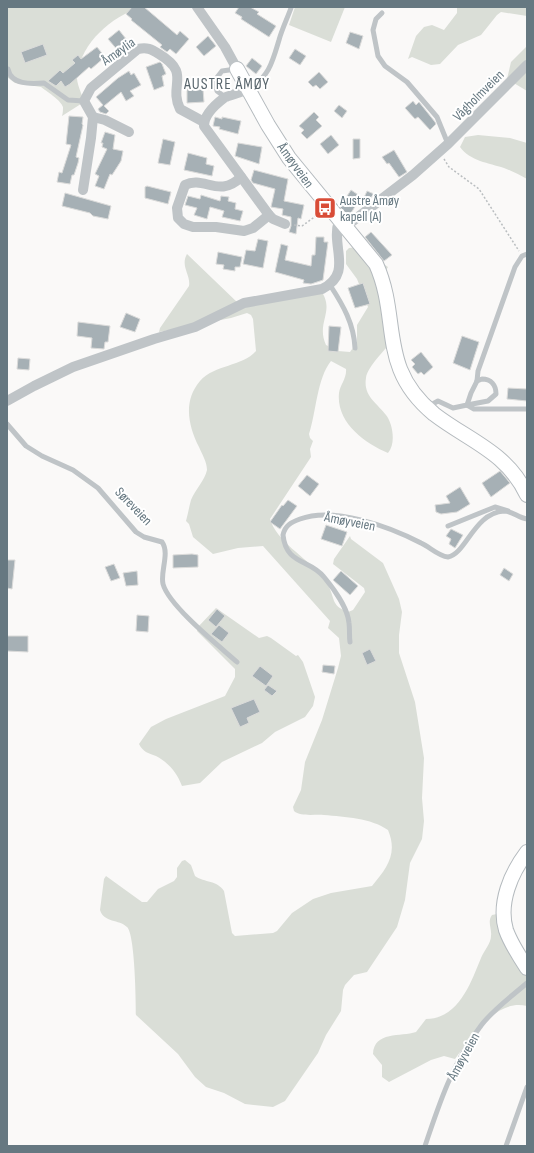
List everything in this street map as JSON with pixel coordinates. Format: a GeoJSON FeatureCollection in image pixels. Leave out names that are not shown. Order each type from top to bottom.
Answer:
{"type":"FeatureCollection","features":[{"type":"Feature","properties":{"kind":"main road","name":"Åmøyveien"},"geometry":{"type":"LineString","coordinates":[[237,69],[268,125],[289,158],[376,264],[380,274],[398,365],[406,382],[426,408],[454,429],[489,450],[504,462],[518,478],[527,495]]}},
{"type":"Feature","properties":{"kind":"main road"},"geometry":{"type":"LineString","coordinates":[[527,852],[513,877],[507,893],[504,909],[504,920],[508,934],[527,968]]}},
{"type":"Feature","properties":{"kind":"street","name":"Åmøyveien"},"geometry":{"type":"LineString","coordinates":[[197,7],[237,69]]}},
{"type":"Feature","properties":{"kind":"street","name":"Åmøylia"},"geometry":{"type":"LineString","coordinates":[[84,101],[91,88],[138,49],[148,48],[168,59],[176,68],[178,101],[180,109],[204,122]]}},
{"type":"Feature","properties":{"kind":"street","name":"Vågholmveien"},"geometry":{"type":"LineString","coordinates":[[342,224],[413,175],[444,148],[527,65]]}},
{"type":"Feature","properties":{"kind":"street"},"geometry":{"type":"LineString","coordinates":[[248,89],[239,94],[225,97],[209,112],[204,122],[206,129],[272,219],[285,224]]}},
{"type":"Feature","properties":{"kind":"street"},"geometry":{"type":"LineString","coordinates":[[83,190],[91,138],[92,117],[84,101]]}},
{"type":"Feature","properties":{"kind":"street"},"geometry":{"type":"LineString","coordinates":[[92,117],[105,120],[129,132]]}},
{"type":"Feature","properties":{"kind":"street"},"geometry":{"type":"LineString","coordinates":[[241,177],[232,184],[221,188],[194,182],[185,185],[177,208],[178,218],[184,224],[193,227],[216,227],[244,231],[253,228],[269,215]]}},
{"type":"Feature","properties":{"kind":"street"},"geometry":{"type":"LineString","coordinates":[[7,401],[73,367],[154,339],[195,327],[244,303],[322,289],[330,285],[338,276],[340,268],[336,231],[342,224]]}},
{"type":"Feature","properties":{"kind":"lane"},"geometry":{"type":"LineString","coordinates":[[248,89],[257,83],[272,66],[279,39],[291,8]]}},
{"type":"Feature","properties":{"kind":"lane","name":"Vågholmveien"},"geometry":{"type":"LineString","coordinates":[[382,13],[376,19],[373,30],[378,56],[385,66],[407,82],[437,117],[444,148]]}},
{"type":"Feature","properties":{"kind":"lane"},"geometry":{"type":"LineString","coordinates":[[8,69],[9,74],[14,79],[30,84],[44,83],[68,100],[84,101]]}},
{"type":"Feature","properties":{"kind":"lane"},"geometry":{"type":"LineString","coordinates":[[225,97],[218,91],[215,80],[222,71],[237,69]]}},
{"type":"Feature","properties":{"kind":"lane"},"geometry":{"type":"LineString","coordinates":[[467,405],[477,381],[478,371],[515,267],[525,255]]}},
{"type":"Feature","properties":{"kind":"lane"},"geometry":{"type":"LineString","coordinates":[[330,285],[346,310],[353,334],[355,348]]}},
{"type":"Feature","properties":{"kind":"lane"},"geometry":{"type":"LineString","coordinates":[[426,408],[438,401],[453,408],[488,401],[496,394],[495,386],[489,380],[482,379],[477,381]]}},
{"type":"Feature","properties":{"kind":"lane"},"geometry":{"type":"LineString","coordinates":[[467,405],[474,409],[527,409]]}},
{"type":"Feature","properties":{"kind":"lane","name":"Søreveien"},"geometry":{"type":"LineString","coordinates":[[7,424],[26,446],[42,456],[73,470],[98,488],[136,532],[144,537],[162,542],[164,553],[162,578],[166,590],[195,624],[237,662]]}},
{"type":"Feature","properties":{"kind":"lane"},"geometry":{"type":"LineString","coordinates":[[448,526],[495,506],[527,520]]}},
{"type":"Feature","properties":{"kind":"lane","name":"Åmøyveien"},"geometry":{"type":"LineString","coordinates":[[350,642],[347,613],[325,578],[319,572],[294,558],[288,550],[284,535],[290,524],[305,517],[319,514],[353,518],[400,533],[448,557],[456,553],[471,532],[482,521],[498,513],[509,512]]}},
{"type":"Feature","properties":{"kind":"lane","name":"Åmøyveien"},"geometry":{"type":"LineString","coordinates":[[425,1146],[440,1102],[458,1060],[480,1026],[527,983]]}},
{"type":"Feature","properties":{"kind":"lane"},"geometry":{"type":"LineString","coordinates":[[506,1146],[527,1087]]}},
{"type":"Feature","properties":{"kind":"path"},"geometry":{"type":"LineString","coordinates":[[444,148],[449,167],[479,189],[525,255]]}},
{"type":"Feature","properties":{"kind":"path"},"geometry":{"type":"LineString","coordinates":[[285,224],[302,226],[328,207]]}},
{"type":"Feature","properties":{"kind":"shaded area"},"geometry":{"type":"Polygon","coordinates":[[[7,7],[141,7],[130,11],[109,24],[92,42],[80,63],[77,75],[78,85],[84,102],[62,116],[62,104],[41,87],[15,83],[7,77],[7,7]]]}},
{"type":"Feature","properties":{"kind":"shaded area"},"geometry":{"type":"Polygon","coordinates":[[[295,7],[345,7],[331,42],[289,25],[295,7]]]}},
{"type":"Feature","properties":{"kind":"shaded area"},"geometry":{"type":"Polygon","coordinates":[[[457,7],[527,7],[527,16],[501,12],[481,35],[458,45],[440,64],[431,65],[412,57],[408,59],[416,36],[424,27],[432,25],[444,30],[457,13],[457,7]]]}},
{"type":"Feature","properties":{"kind":"shaded area"},"geometry":{"type":"Polygon","coordinates":[[[527,46],[527,91],[507,79],[511,62],[527,46]]]}},
{"type":"Feature","properties":{"kind":"shaded area"},"geometry":{"type":"Polygon","coordinates":[[[478,135],[510,138],[527,143],[527,179],[504,168],[474,158],[464,152],[460,147],[465,137],[478,135]]]}},
{"type":"Feature","properties":{"kind":"shaded area"},"geometry":{"type":"Polygon","coordinates":[[[358,247],[388,267],[385,272],[395,339],[370,368],[367,373],[366,384],[367,390],[372,399],[386,415],[390,423],[393,434],[392,445],[388,453],[379,449],[361,437],[347,422],[339,403],[339,393],[346,369],[331,361],[326,368],[320,386],[309,434],[313,441],[310,449],[311,457],[270,519],[279,535],[285,542],[313,567],[326,582],[337,605],[348,612],[353,610],[365,592],[364,588],[333,564],[334,559],[350,536],[351,539],[383,563],[399,599],[402,612],[399,635],[399,653],[415,702],[424,758],[422,798],[424,821],[422,839],[410,863],[405,900],[397,927],[367,972],[354,975],[345,985],[343,990],[341,1011],[326,1035],[318,1053],[285,1101],[273,1107],[245,1104],[224,1093],[206,1087],[195,1077],[178,1054],[136,1015],[133,954],[130,932],[124,925],[105,917],[100,910],[104,879],[106,876],[142,902],[147,902],[158,889],[174,881],[177,877],[177,868],[182,861],[185,860],[191,865],[195,876],[218,885],[224,891],[232,933],[235,936],[273,933],[277,931],[292,913],[313,899],[331,893],[372,886],[386,867],[391,854],[392,846],[388,830],[374,823],[349,817],[304,815],[294,811],[293,807],[301,790],[305,762],[322,720],[341,656],[339,638],[328,628],[330,621],[263,546],[238,548],[213,554],[193,537],[189,524],[186,521],[191,500],[207,470],[190,422],[189,405],[191,397],[200,381],[206,375],[243,360],[256,351],[253,319],[251,315],[247,313],[231,318],[159,332],[160,328],[189,286],[189,278],[185,266],[185,258],[187,254],[239,304],[318,287],[324,295],[326,302],[323,337],[326,345],[338,351],[350,352],[357,342],[357,325],[368,307],[357,279],[346,264],[346,251],[349,248],[358,247]]]}},
{"type":"Feature","properties":{"kind":"shaded area"},"geometry":{"type":"Polygon","coordinates":[[[216,608],[259,638],[267,636],[296,656],[298,655],[303,662],[315,697],[313,706],[305,717],[275,732],[262,743],[222,762],[200,783],[182,786],[178,777],[169,765],[156,756],[144,751],[139,744],[151,727],[166,719],[225,696],[235,677],[235,669],[197,631],[198,627],[216,608]]]}},
{"type":"Feature","properties":{"kind":"shaded area"},"geometry":{"type":"Polygon","coordinates":[[[497,914],[500,917],[527,975],[527,1006],[516,1005],[505,1008],[495,1014],[477,1031],[455,1059],[444,1056],[431,1060],[389,1082],[382,1077],[382,1065],[373,1054],[378,1042],[389,1036],[416,1032],[426,1019],[447,1013],[455,1006],[468,988],[489,944],[491,939],[491,918],[492,915],[497,914]]]}},
{"type":"Feature","properties":{"kind":"building"},"geometry":{"type":"Polygon","coordinates":[[[132,7],[144,7],[177,35],[180,31],[189,39],[176,54],[170,49],[167,52],[160,47],[162,45],[131,20],[132,19],[126,14],[132,7]]]}},
{"type":"Feature","properties":{"kind":"building"},"geometry":{"type":"Polygon","coordinates":[[[239,7],[250,7],[259,12],[257,14],[276,26],[269,37],[241,19],[242,17],[235,13],[239,7]]]}},
{"type":"Feature","properties":{"kind":"building"},"geometry":{"type":"Polygon","coordinates":[[[119,30],[130,44],[120,53],[108,39],[119,30]]]}},
{"type":"Feature","properties":{"kind":"building"},"geometry":{"type":"Polygon","coordinates":[[[350,32],[363,36],[359,49],[346,43],[350,32]]]}},
{"type":"Feature","properties":{"kind":"building"},"geometry":{"type":"Polygon","coordinates":[[[208,36],[216,46],[204,56],[196,47],[208,36]]]}},
{"type":"Feature","properties":{"kind":"building"},"geometry":{"type":"Polygon","coordinates":[[[43,44],[47,55],[25,63],[21,52],[43,44]]]}},
{"type":"Feature","properties":{"kind":"building"},"geometry":{"type":"Polygon","coordinates":[[[97,47],[105,57],[91,69],[89,67],[70,84],[65,87],[61,81],[56,86],[48,81],[60,70],[63,73],[75,63],[72,60],[78,55],[81,59],[97,47]]]}},
{"type":"Feature","properties":{"kind":"building"},"geometry":{"type":"Polygon","coordinates":[[[295,49],[306,56],[300,65],[289,58],[295,49]]]}},
{"type":"Feature","properties":{"kind":"building"},"geometry":{"type":"Polygon","coordinates":[[[252,58],[262,66],[256,74],[246,66],[252,58]]]}},
{"type":"Feature","properties":{"kind":"building"},"geometry":{"type":"Polygon","coordinates":[[[160,62],[166,74],[162,76],[164,86],[154,90],[146,67],[160,62]]]}},
{"type":"Feature","properties":{"kind":"building"},"geometry":{"type":"Polygon","coordinates":[[[129,71],[131,75],[134,73],[141,85],[130,91],[134,96],[126,101],[121,92],[104,106],[109,111],[106,114],[100,112],[98,109],[103,105],[96,97],[118,78],[129,71]]]}},
{"type":"Feature","properties":{"kind":"building"},"geometry":{"type":"Polygon","coordinates":[[[319,72],[328,82],[320,89],[316,85],[313,87],[308,82],[319,72]]]}},
{"type":"Feature","properties":{"kind":"building"},"geometry":{"type":"Polygon","coordinates":[[[198,84],[198,90],[203,89],[204,102],[187,103],[187,85],[198,84]]]}},
{"type":"Feature","properties":{"kind":"building"},"geometry":{"type":"Polygon","coordinates":[[[413,101],[416,105],[419,102],[435,122],[436,124],[430,130],[418,117],[415,119],[405,108],[413,101]]]}},
{"type":"Feature","properties":{"kind":"building"},"geometry":{"type":"Polygon","coordinates":[[[339,105],[347,111],[342,118],[334,111],[339,105]]]}},
{"type":"Feature","properties":{"kind":"building"},"geometry":{"type":"Polygon","coordinates":[[[314,112],[319,117],[316,120],[322,126],[307,139],[301,133],[304,130],[299,126],[314,112]]]}},
{"type":"Feature","properties":{"kind":"building"},"geometry":{"type":"Polygon","coordinates":[[[69,116],[83,117],[83,125],[76,157],[79,158],[70,184],[57,182],[59,172],[62,173],[71,145],[66,144],[69,116]]]}},
{"type":"Feature","properties":{"kind":"building"},"geometry":{"type":"Polygon","coordinates":[[[215,117],[241,121],[238,134],[213,126],[215,117]]]}},
{"type":"Feature","properties":{"kind":"building"},"geometry":{"type":"Polygon","coordinates":[[[105,132],[115,135],[113,149],[123,151],[121,161],[112,175],[110,174],[104,189],[95,186],[99,176],[95,174],[107,149],[102,147],[103,143],[101,143],[105,132]]]}},
{"type":"Feature","properties":{"kind":"building"},"geometry":{"type":"Polygon","coordinates":[[[331,135],[339,145],[328,154],[320,144],[331,135]]]}},
{"type":"Feature","properties":{"kind":"building"},"geometry":{"type":"Polygon","coordinates":[[[163,139],[175,142],[170,165],[158,163],[163,139]]]}},
{"type":"Feature","properties":{"kind":"building"},"geometry":{"type":"Polygon","coordinates":[[[353,139],[360,139],[360,158],[353,159],[353,139]]]}},
{"type":"Feature","properties":{"kind":"building"},"geometry":{"type":"Polygon","coordinates":[[[238,143],[262,147],[259,164],[235,156],[238,143]]]}},
{"type":"Feature","properties":{"kind":"building"},"geometry":{"type":"Polygon","coordinates":[[[394,150],[407,172],[399,177],[389,163],[387,164],[382,157],[394,150]]]}},
{"type":"Feature","properties":{"kind":"building"},"geometry":{"type":"Polygon","coordinates":[[[188,153],[207,158],[206,164],[214,166],[212,176],[184,170],[188,153]]]}},
{"type":"Feature","properties":{"kind":"building"},"geometry":{"type":"Polygon","coordinates":[[[254,170],[288,179],[284,201],[304,205],[301,219],[298,218],[296,234],[289,232],[291,217],[282,215],[283,209],[271,207],[275,189],[253,183],[251,180],[254,170]]]}},
{"type":"Feature","properties":{"kind":"building"},"geometry":{"type":"Polygon","coordinates":[[[147,186],[171,192],[168,204],[145,198],[145,187],[147,186]]]}},
{"type":"Feature","properties":{"kind":"building"},"geometry":{"type":"Polygon","coordinates":[[[351,190],[363,198],[360,204],[358,202],[349,216],[340,207],[351,190]]]}},
{"type":"Feature","properties":{"kind":"building"},"geometry":{"type":"Polygon","coordinates":[[[367,191],[374,194],[367,202],[363,200],[367,191]]]}},
{"type":"Feature","properties":{"kind":"building"},"geometry":{"type":"Polygon","coordinates":[[[65,193],[111,206],[108,219],[62,206],[65,193]]]}},
{"type":"Feature","properties":{"kind":"building"},"geometry":{"type":"Polygon","coordinates":[[[201,195],[220,201],[221,196],[229,197],[228,201],[236,203],[235,209],[243,211],[240,221],[222,217],[224,211],[210,207],[207,219],[194,215],[197,208],[185,205],[188,196],[200,199],[201,195]]]}},
{"type":"Feature","properties":{"kind":"building"},"geometry":{"type":"Polygon","coordinates":[[[371,232],[392,255],[384,261],[365,237],[371,232]]]}},
{"type":"Feature","properties":{"kind":"building"},"geometry":{"type":"Polygon","coordinates":[[[316,237],[324,237],[324,242],[328,242],[323,280],[311,284],[303,283],[304,280],[275,272],[281,244],[288,246],[285,260],[311,266],[312,255],[315,255],[316,237]]]}},
{"type":"Feature","properties":{"kind":"building"},"geometry":{"type":"Polygon","coordinates":[[[258,239],[268,241],[263,268],[243,264],[246,250],[255,251],[258,239]]]}},
{"type":"Feature","properties":{"kind":"building"},"geometry":{"type":"Polygon","coordinates":[[[218,252],[242,257],[240,267],[235,267],[235,271],[223,269],[224,265],[216,264],[218,252]]]}},
{"type":"Feature","properties":{"kind":"building"},"geometry":{"type":"Polygon","coordinates":[[[363,283],[370,304],[355,308],[348,288],[363,283]]]}},
{"type":"Feature","properties":{"kind":"building"},"geometry":{"type":"Polygon","coordinates":[[[126,313],[140,319],[135,332],[120,327],[126,313]]]}},
{"type":"Feature","properties":{"kind":"building"},"geometry":{"type":"Polygon","coordinates":[[[78,322],[110,326],[108,342],[105,342],[104,349],[91,348],[92,338],[77,336],[78,322]]]}},
{"type":"Feature","properties":{"kind":"building"},"geometry":{"type":"Polygon","coordinates":[[[329,326],[341,327],[338,352],[328,351],[329,326]]]}},
{"type":"Feature","properties":{"kind":"building"},"geometry":{"type":"Polygon","coordinates":[[[462,336],[479,342],[470,370],[453,363],[462,336]]]}},
{"type":"Feature","properties":{"kind":"building"},"geometry":{"type":"Polygon","coordinates":[[[421,352],[433,367],[424,375],[421,372],[418,374],[412,367],[415,364],[411,360],[421,352]]]}},
{"type":"Feature","properties":{"kind":"building"},"geometry":{"type":"Polygon","coordinates":[[[18,358],[30,359],[29,370],[17,369],[18,358]]]}},
{"type":"Feature","properties":{"kind":"building"},"geometry":{"type":"Polygon","coordinates":[[[508,388],[527,389],[527,401],[507,399],[508,388]]]}},
{"type":"Feature","properties":{"kind":"building"},"geometry":{"type":"Polygon","coordinates":[[[500,471],[510,483],[491,497],[482,483],[500,471]]]}},
{"type":"Feature","properties":{"kind":"building"},"geometry":{"type":"Polygon","coordinates":[[[307,475],[319,484],[310,496],[298,486],[307,475]]]}},
{"type":"Feature","properties":{"kind":"building"},"geometry":{"type":"Polygon","coordinates":[[[460,487],[470,504],[457,512],[441,514],[436,512],[435,505],[450,503],[446,496],[460,487]]]}},
{"type":"Feature","properties":{"kind":"building"},"geometry":{"type":"Polygon","coordinates":[[[288,500],[297,506],[280,529],[270,522],[282,505],[283,506],[288,500]]]}},
{"type":"Feature","properties":{"kind":"building"},"geometry":{"type":"Polygon","coordinates":[[[326,525],[347,532],[342,546],[321,539],[326,525]]]}},
{"type":"Feature","properties":{"kind":"building"},"geometry":{"type":"Polygon","coordinates":[[[451,529],[463,535],[455,548],[449,544],[451,539],[446,536],[451,529]]]}},
{"type":"Feature","properties":{"kind":"building"},"geometry":{"type":"Polygon","coordinates":[[[173,555],[198,555],[198,567],[173,568],[173,555]]]}},
{"type":"Feature","properties":{"kind":"building"},"geometry":{"type":"Polygon","coordinates":[[[7,560],[15,560],[12,589],[7,588],[7,560]]]}},
{"type":"Feature","properties":{"kind":"building"},"geometry":{"type":"Polygon","coordinates":[[[114,564],[120,578],[111,581],[105,567],[114,564]]]}},
{"type":"Feature","properties":{"kind":"building"},"geometry":{"type":"Polygon","coordinates":[[[504,568],[513,574],[509,581],[500,575],[504,568]]]}},
{"type":"Feature","properties":{"kind":"building"},"geometry":{"type":"Polygon","coordinates":[[[137,571],[138,585],[126,586],[123,573],[137,571]]]}},
{"type":"Feature","properties":{"kind":"building"},"geometry":{"type":"Polygon","coordinates":[[[341,571],[358,586],[350,595],[333,580],[341,571]]]}},
{"type":"Feature","properties":{"kind":"building"},"geometry":{"type":"Polygon","coordinates":[[[217,609],[225,616],[216,627],[208,620],[217,609]]]}},
{"type":"Feature","properties":{"kind":"building"},"geometry":{"type":"Polygon","coordinates":[[[137,615],[149,616],[148,632],[136,631],[137,615]]]}},
{"type":"Feature","properties":{"kind":"building"},"geometry":{"type":"Polygon","coordinates":[[[219,625],[229,633],[222,642],[211,634],[219,625]]]}},
{"type":"Feature","properties":{"kind":"building"},"geometry":{"type":"Polygon","coordinates":[[[7,636],[28,636],[28,652],[7,651],[7,636]]]}},
{"type":"Feature","properties":{"kind":"building"},"geometry":{"type":"Polygon","coordinates":[[[370,649],[376,661],[367,665],[362,653],[370,649]]]}},
{"type":"Feature","properties":{"kind":"building"},"geometry":{"type":"Polygon","coordinates":[[[323,665],[335,666],[334,674],[322,672],[323,665]]]}},
{"type":"Feature","properties":{"kind":"building"},"geometry":{"type":"Polygon","coordinates":[[[260,666],[273,676],[266,686],[252,676],[260,666]]]}},
{"type":"Feature","properties":{"kind":"building"},"geometry":{"type":"Polygon","coordinates":[[[268,685],[277,691],[272,696],[264,690],[268,685]]]}},
{"type":"Feature","properties":{"kind":"building"},"geometry":{"type":"Polygon","coordinates":[[[254,699],[260,712],[247,718],[249,723],[240,727],[231,708],[254,699]]]}},
{"type":"Feature","properties":{"kind":"place","name":"Austre Åmøy kapell (A)"},"geometry":{"type":"Point","coordinates":[325,208]}},
{"type":"Feature","properties":{"kind":"district","name":"AUSTRE ÅMØY"},"geometry":{"type":"Point","coordinates":[227,83]}}]}
